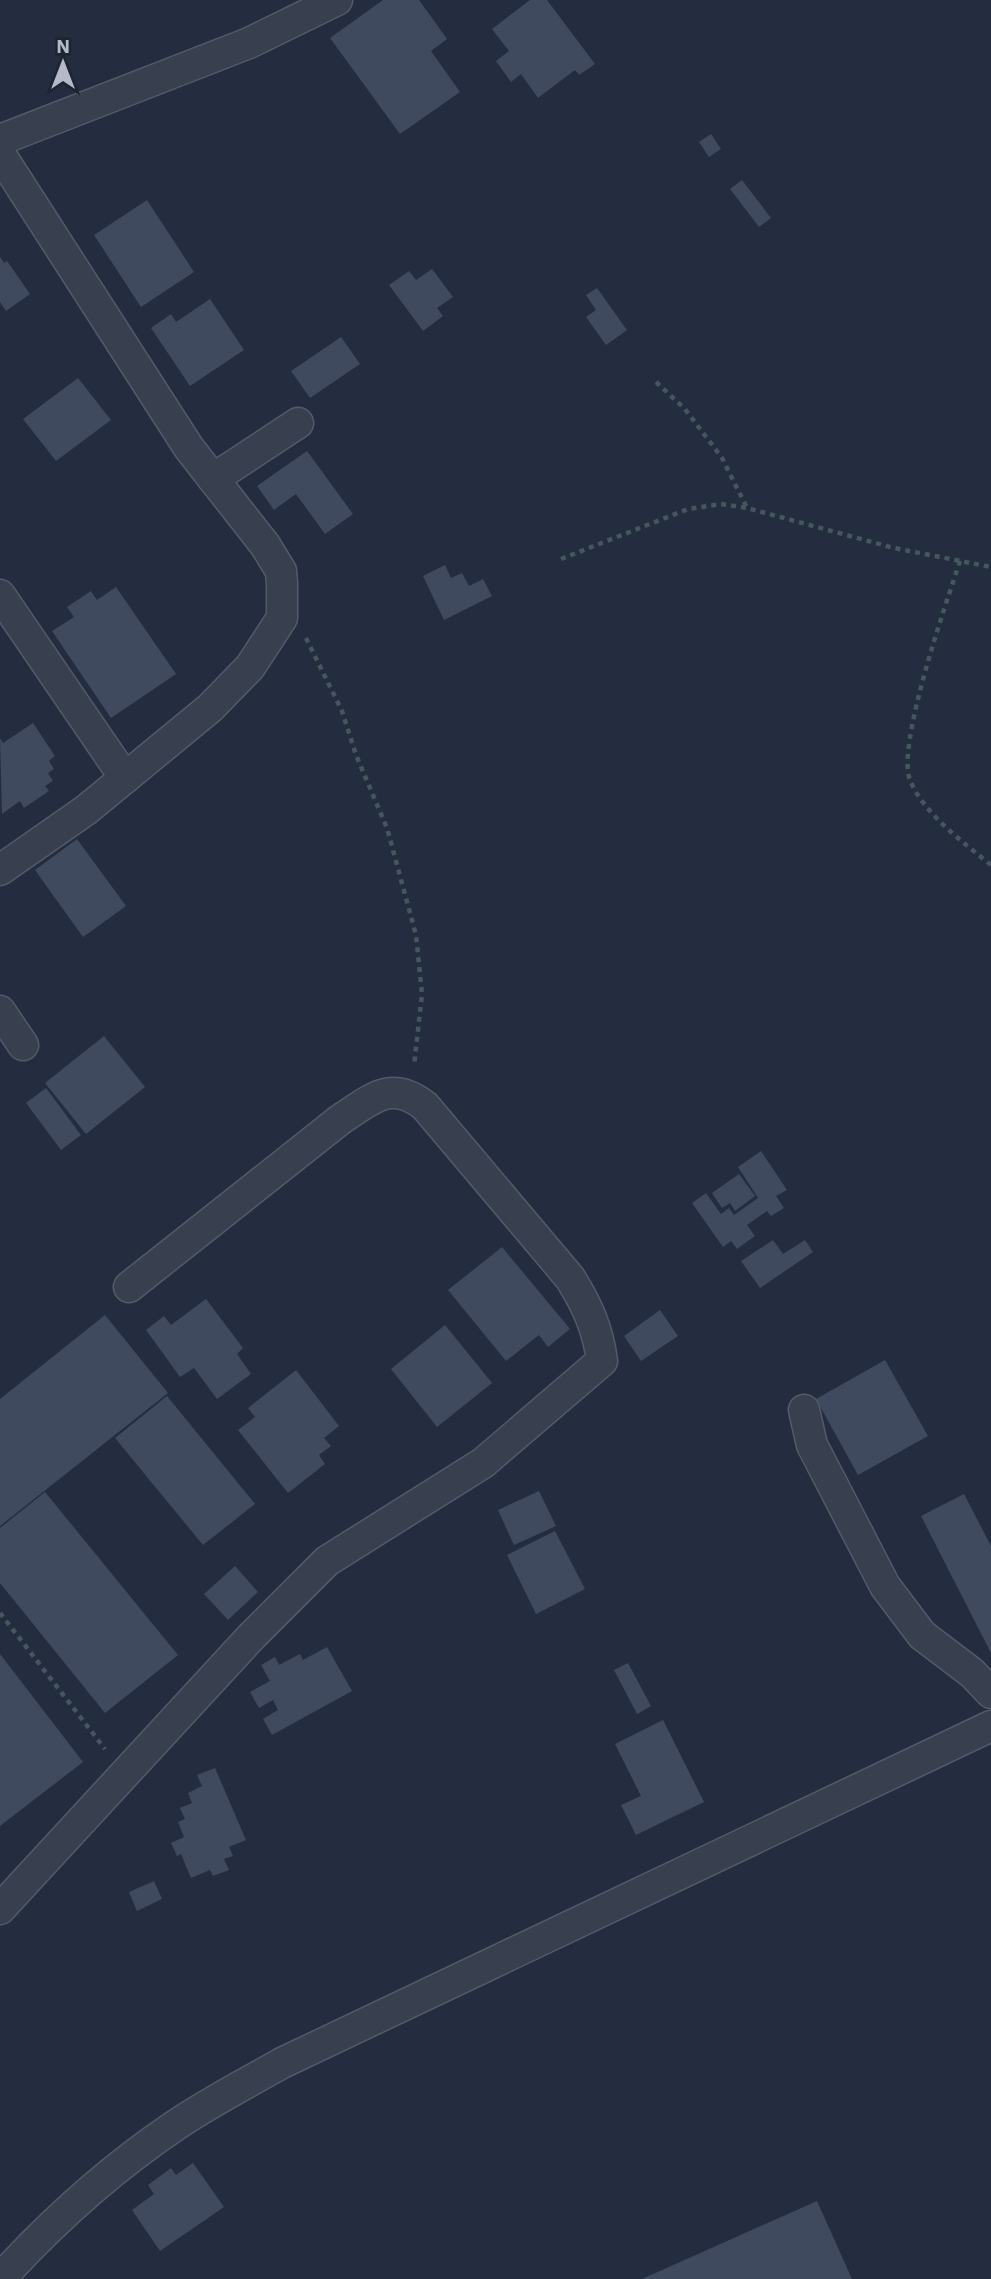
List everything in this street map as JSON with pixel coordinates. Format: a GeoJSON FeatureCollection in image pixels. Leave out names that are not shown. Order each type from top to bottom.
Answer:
{"type":"FeatureCollection","features":[{"type":"Feature","properties":{"kind":"street"},"geometry":{"type":"LineString","coordinates":[[0,140],[249,43],[337,0]]}},
{"type":"Feature","properties":{"kind":"street"},"geometry":{"type":"LineString","coordinates":[[0,153],[189,448],[265,545],[281,571],[282,584],[282,618],[250,667],[211,708],[86,810],[0,870]]}},
{"type":"Feature","properties":{"kind":"street"},"geometry":{"type":"LineString","coordinates":[[213,480],[298,423]]}},
{"type":"Feature","properties":{"kind":"street"},"geometry":{"type":"LineString","coordinates":[[0,595],[125,778]]}},
{"type":"Feature","properties":{"kind":"street"},"geometry":{"type":"LineString","coordinates":[[0,1011],[23,1045]]}},
{"type":"Feature","properties":{"kind":"street"},"geometry":{"type":"LineString","coordinates":[[0,1909],[251,1637],[327,1561],[483,1463],[602,1361],[600,1344],[588,1307],[570,1278],[425,1107],[411,1095],[396,1091],[374,1097],[341,1119],[129,1287]]}},
{"type":"Feature","properties":{"kind":"street"},"geometry":{"type":"LineString","coordinates":[[804,1410],[812,1445],[885,1586],[922,1635],[972,1673],[991,1693]]}},
{"type":"Feature","properties":{"kind":"street"},"geometry":{"type":"LineString","coordinates":[[0,2279],[29,2247],[93,2189],[155,2141],[176,2125],[282,2063],[991,1726]]}},
{"type":"Feature","properties":{"kind":"path"},"geometry":{"type":"LineString","coordinates":[[656,382],[685,409],[722,458],[747,508]]}},
{"type":"Feature","properties":{"kind":"path"},"geometry":{"type":"LineString","coordinates":[[561,559],[688,509],[721,504],[747,508],[894,548],[991,567]]}},
{"type":"Feature","properties":{"kind":"path"},"geometry":{"type":"LineString","coordinates":[[960,561],[918,698],[908,746],[908,777],[921,802],[991,865]]}},
{"type":"Feature","properties":{"kind":"path"},"geometry":{"type":"LineString","coordinates":[[282,584],[342,711],[356,755],[387,828],[416,935],[422,994],[411,1095]]}},
{"type":"Feature","properties":{"kind":"path"},"geometry":{"type":"LineString","coordinates":[[0,1613],[125,1774]]}},
{"type":"Feature","properties":{"kind":"building"},"geometry":{"type":"Polygon","coordinates":[[[383,0],[419,0],[447,39],[431,51],[460,92],[400,134],[330,38],[383,0]]]}},
{"type":"Feature","properties":{"kind":"building"},"geometry":{"type":"Polygon","coordinates":[[[530,0],[547,0],[595,64],[579,75],[575,70],[538,98],[521,74],[511,82],[496,61],[509,51],[492,29],[530,0]]]}},
{"type":"Feature","properties":{"kind":"building"},"geometry":{"type":"Polygon","coordinates":[[[711,134],[721,149],[709,157],[699,142],[711,134]]]}},
{"type":"Feature","properties":{"kind":"building"},"geometry":{"type":"Polygon","coordinates":[[[742,180],[771,218],[759,227],[730,189],[742,180]]]}},
{"type":"Feature","properties":{"kind":"building"},"geometry":{"type":"Polygon","coordinates":[[[147,200],[194,272],[141,307],[94,235],[147,200]]]}},
{"type":"Feature","properties":{"kind":"building"},"geometry":{"type":"Polygon","coordinates":[[[0,257],[4,263],[7,261],[30,294],[6,311],[0,302],[0,257]]]}},
{"type":"Feature","properties":{"kind":"building"},"geometry":{"type":"Polygon","coordinates":[[[432,269],[453,297],[437,308],[443,316],[423,331],[389,285],[409,271],[416,280],[432,269]]]}},
{"type":"Feature","properties":{"kind":"building"},"geometry":{"type":"Polygon","coordinates":[[[597,288],[627,330],[606,345],[586,317],[596,310],[586,295],[597,288]]]}},
{"type":"Feature","properties":{"kind":"building"},"geometry":{"type":"Polygon","coordinates":[[[210,299],[244,350],[190,386],[151,328],[171,314],[176,322],[210,299]]]}},
{"type":"Feature","properties":{"kind":"building"},"geometry":{"type":"Polygon","coordinates":[[[341,337],[360,364],[310,398],[291,371],[341,337]]]}},
{"type":"Feature","properties":{"kind":"building"},"geometry":{"type":"Polygon","coordinates":[[[78,378],[111,420],[56,461],[23,419],[78,378]]]}},
{"type":"Feature","properties":{"kind":"building"},"geometry":{"type":"Polygon","coordinates":[[[307,451],[353,514],[325,534],[296,494],[274,510],[257,486],[307,451]]]}},
{"type":"Feature","properties":{"kind":"building"},"geometry":{"type":"Polygon","coordinates":[[[445,565],[451,578],[462,573],[469,586],[483,579],[492,596],[444,620],[423,576],[445,565]]]}},
{"type":"Feature","properties":{"kind":"building"},"geometry":{"type":"Polygon","coordinates":[[[116,587],[176,674],[111,718],[52,631],[74,617],[67,607],[91,591],[97,600],[116,587]]]}},
{"type":"Feature","properties":{"kind":"building"},"geometry":{"type":"Polygon","coordinates":[[[33,723],[55,756],[49,761],[54,769],[48,773],[53,781],[45,786],[49,791],[24,808],[20,801],[2,814],[0,738],[3,743],[33,723]]]}},
{"type":"Feature","properties":{"kind":"building"},"geometry":{"type":"Polygon","coordinates":[[[77,839],[126,906],[83,937],[35,870],[77,839]]]}},
{"type":"Feature","properties":{"kind":"building"},"geometry":{"type":"Polygon","coordinates":[[[104,1036],[145,1087],[86,1134],[45,1083],[104,1036]]]}},
{"type":"Feature","properties":{"kind":"building"},"geometry":{"type":"Polygon","coordinates":[[[46,1088],[81,1135],[61,1150],[26,1103],[46,1088]]]}},
{"type":"Feature","properties":{"kind":"building"},"geometry":{"type":"Polygon","coordinates":[[[761,1151],[787,1190],[776,1196],[784,1208],[771,1216],[767,1211],[747,1225],[755,1236],[737,1249],[731,1241],[723,1247],[692,1203],[706,1193],[721,1214],[729,1208],[734,1215],[758,1198],[738,1167],[761,1151]]]}},
{"type":"Feature","properties":{"kind":"building"},"geometry":{"type":"Polygon","coordinates":[[[739,1174],[755,1196],[735,1211],[730,1203],[722,1208],[712,1193],[739,1174]]]}},
{"type":"Feature","properties":{"kind":"building"},"geometry":{"type":"Polygon","coordinates":[[[773,1240],[783,1254],[805,1240],[813,1252],[760,1288],[741,1261],[773,1240]]]}},
{"type":"Feature","properties":{"kind":"building"},"geometry":{"type":"Polygon","coordinates":[[[502,1247],[570,1329],[548,1347],[539,1335],[506,1361],[448,1290],[502,1247]]]}},
{"type":"Feature","properties":{"kind":"building"},"geometry":{"type":"Polygon","coordinates":[[[206,1299],[243,1348],[237,1354],[251,1374],[217,1399],[194,1368],[180,1377],[146,1330],[164,1316],[171,1325],[206,1299]]]}},
{"type":"Feature","properties":{"kind":"building"},"geometry":{"type":"Polygon","coordinates":[[[660,1310],[678,1336],[641,1361],[624,1336],[660,1310]]]}},
{"type":"Feature","properties":{"kind":"building"},"geometry":{"type":"Polygon","coordinates":[[[105,1315],[168,1393],[0,1526],[0,1399],[105,1315]]]}},
{"type":"Feature","properties":{"kind":"building"},"geometry":{"type":"Polygon","coordinates":[[[445,1325],[492,1383],[437,1427],[391,1369],[445,1325]]]}},
{"type":"Feature","properties":{"kind":"building"},"geometry":{"type":"Polygon","coordinates":[[[885,1360],[928,1436],[858,1475],[816,1399],[885,1360]]]}},
{"type":"Feature","properties":{"kind":"building"},"geometry":{"type":"Polygon","coordinates":[[[296,1370],[339,1426],[324,1438],[331,1446],[319,1455],[325,1464],[288,1493],[238,1430],[255,1417],[248,1408],[296,1370]]]}},
{"type":"Feature","properties":{"kind":"building"},"geometry":{"type":"Polygon","coordinates":[[[167,1396],[255,1504],[203,1545],[115,1438],[167,1396]]]}},
{"type":"Feature","properties":{"kind":"building"},"geometry":{"type":"Polygon","coordinates":[[[539,1491],[556,1526],[514,1545],[498,1510],[539,1491]]]}},
{"type":"Feature","properties":{"kind":"building"},"geometry":{"type":"Polygon","coordinates":[[[45,1492],[178,1655],[105,1713],[0,1583],[0,1528],[45,1492]]]}},
{"type":"Feature","properties":{"kind":"building"},"geometry":{"type":"Polygon","coordinates":[[[964,1494],[991,1546],[991,1653],[921,1516],[964,1494]]]}},
{"type":"Feature","properties":{"kind":"building"},"geometry":{"type":"Polygon","coordinates":[[[555,1531],[585,1589],[536,1614],[507,1555],[555,1531]]]}},
{"type":"Feature","properties":{"kind":"building"},"geometry":{"type":"Polygon","coordinates":[[[235,1566],[258,1592],[228,1620],[204,1594],[235,1566]]]}},
{"type":"Feature","properties":{"kind":"building"},"geometry":{"type":"Polygon","coordinates":[[[327,1647],[352,1691],[272,1735],[263,1719],[278,1710],[273,1700],[259,1708],[250,1692],[270,1681],[261,1665],[275,1657],[279,1665],[300,1654],[303,1660],[327,1647]]]}},
{"type":"Feature","properties":{"kind":"building"},"geometry":{"type":"Polygon","coordinates":[[[0,1654],[83,1762],[0,1826],[0,1654]]]}},
{"type":"Feature","properties":{"kind":"building"},"geometry":{"type":"Polygon","coordinates":[[[628,1663],[651,1706],[637,1714],[614,1670],[628,1663]]]}},
{"type":"Feature","properties":{"kind":"building"},"geometry":{"type":"Polygon","coordinates":[[[663,1720],[704,1802],[636,1835],[621,1805],[641,1796],[615,1744],[663,1720]]]}},
{"type":"Feature","properties":{"kind":"building"},"geometry":{"type":"Polygon","coordinates":[[[215,1768],[246,1840],[229,1847],[233,1856],[224,1859],[229,1870],[213,1876],[210,1870],[191,1878],[181,1854],[177,1856],[171,1843],[184,1837],[178,1822],[185,1819],[180,1808],[192,1803],[188,1793],[202,1786],[197,1775],[215,1768]]]}},
{"type":"Feature","properties":{"kind":"building"},"geometry":{"type":"Polygon","coordinates":[[[154,1881],[162,1899],[137,1911],[129,1892],[154,1881]]]}},
{"type":"Feature","properties":{"kind":"building"},"geometry":{"type":"Polygon","coordinates":[[[193,2163],[224,2207],[160,2251],[132,2210],[154,2194],[148,2185],[171,2168],[176,2175],[193,2163]]]}},
{"type":"Feature","properties":{"kind":"building"},"geometry":{"type":"Polygon","coordinates":[[[817,2201],[852,2279],[642,2279],[817,2201]]]}}]}
